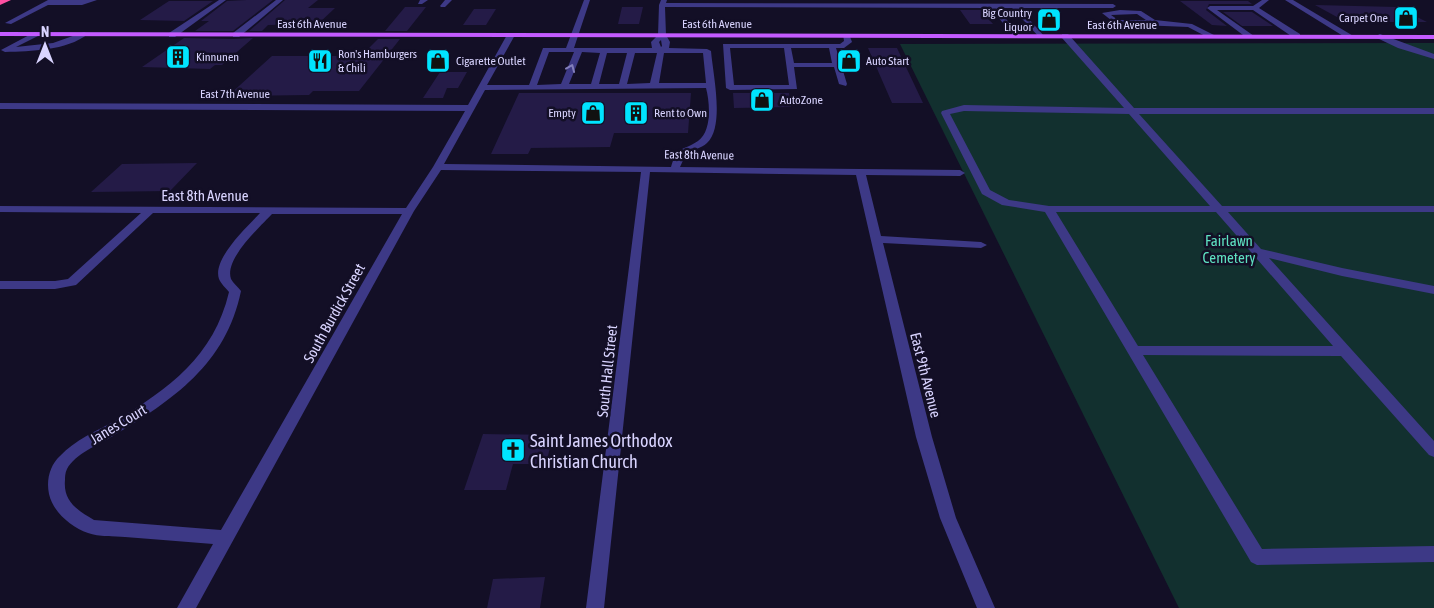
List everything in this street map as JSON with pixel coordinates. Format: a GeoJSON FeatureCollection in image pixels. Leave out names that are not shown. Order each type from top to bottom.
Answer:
{"type":"FeatureCollection","features":[{"type":"Feature","properties":{"kind":"highway"},"geometry":{"type":"LineString","coordinates":[[0,4],[7,0]]}},
{"type":"Feature","properties":{"kind":"main road","name":"East 6th Avenue"},"geometry":{"type":"LineString","coordinates":[[0,34],[1434,36]]}},
{"type":"Feature","properties":{"kind":"street"},"geometry":{"type":"LineString","coordinates":[[9,23],[50,2],[94,0]]}},
{"type":"Feature","properties":{"kind":"street"},"geometry":{"type":"LineString","coordinates":[[172,35],[223,0]]}},
{"type":"Feature","properties":{"kind":"street"},"geometry":{"type":"LineString","coordinates":[[236,35],[280,0]]}},
{"type":"Feature","properties":{"kind":"street"},"geometry":{"type":"LineString","coordinates":[[442,6],[449,0]]}},
{"type":"Feature","properties":{"kind":"street"},"geometry":{"type":"LineString","coordinates":[[569,50],[587,0]]}},
{"type":"Feature","properties":{"kind":"street"},"geometry":{"type":"LineString","coordinates":[[1106,0],[1148,36]]}},
{"type":"Feature","properties":{"kind":"street"},"geometry":{"type":"LineString","coordinates":[[1254,8],[1266,0]]}},
{"type":"Feature","properties":{"kind":"street"},"geometry":{"type":"LineString","coordinates":[[1288,0],[1350,36]]}},
{"type":"Feature","properties":{"kind":"street"},"geometry":{"type":"LineString","coordinates":[[654,86],[661,51],[666,47],[666,42],[662,35],[663,3],[1113,6]]}},
{"type":"Feature","properties":{"kind":"street"},"geometry":{"type":"LineString","coordinates":[[992,6],[1016,36]]}},
{"type":"Feature","properties":{"kind":"street"},"geometry":{"type":"LineString","coordinates":[[1014,6],[1040,36]]}},
{"type":"Feature","properties":{"kind":"street"},"geometry":{"type":"LineString","coordinates":[[1250,36],[1210,8],[1254,8],[1297,36]]}},
{"type":"Feature","properties":{"kind":"street"},"geometry":{"type":"LineString","coordinates":[[1152,22],[1140,12],[1105,13],[1116,22],[1190,25],[1212,36]]}},
{"type":"Feature","properties":{"kind":"street"},"geometry":{"type":"LineString","coordinates":[[1166,25],[1182,36]]}},
{"type":"Feature","properties":{"kind":"street"},"geometry":{"type":"LineString","coordinates":[[2,51],[36,34]]}},
{"type":"Feature","properties":{"kind":"street"},"geometry":{"type":"LineString","coordinates":[[2,51],[48,48],[61,45],[84,34]]}},
{"type":"Feature","properties":{"kind":"street","name":"South Burdick Street"},"geometry":{"type":"LineString","coordinates":[[186,608],[409,212],[438,167],[511,35]]}},
{"type":"Feature","properties":{"kind":"street"},"geometry":{"type":"LineString","coordinates":[[799,36],[801,46]]}},
{"type":"Feature","properties":{"kind":"street"},"geometry":{"type":"LineString","coordinates":[[532,87],[546,50],[661,51],[707,50],[726,46],[841,46],[848,42],[846,36]]}},
{"type":"Feature","properties":{"kind":"street"},"geometry":{"type":"LineString","coordinates":[[1065,36],[1434,451]]}},
{"type":"Feature","properties":{"kind":"street"},"geometry":{"type":"LineString","coordinates":[[1380,36],[1401,46],[1434,57]]}},
{"type":"Feature","properties":{"kind":"street"},"geometry":{"type":"LineString","coordinates":[[726,46],[730,88],[794,87],[786,46]]}},
{"type":"Feature","properties":{"kind":"street"},"geometry":{"type":"LineString","coordinates":[[832,46],[843,84]]}},
{"type":"Feature","properties":{"kind":"street"},"geometry":{"type":"LineString","coordinates":[[564,87],[580,50]]}},
{"type":"Feature","properties":{"kind":"street"},"geometry":{"type":"LineString","coordinates":[[594,87],[604,50]]}},
{"type":"Feature","properties":{"kind":"street"},"geometry":{"type":"LineString","coordinates":[[622,86],[632,50]]}},
{"type":"Feature","properties":{"kind":"street"},"geometry":{"type":"LineString","coordinates":[[675,168],[678,155],[682,150],[704,142],[712,123],[712,95],[707,50]]}},
{"type":"Feature","properties":{"kind":"street"},"geometry":{"type":"LineString","coordinates":[[790,65],[837,65]]}},
{"type":"Feature","properties":{"kind":"street"},"geometry":{"type":"LineString","coordinates":[[481,88],[710,85]]}},
{"type":"Feature","properties":{"kind":"street","name":"East 7th Avenue"},"geometry":{"type":"LineString","coordinates":[[0,106],[470,108]]}},
{"type":"Feature","properties":{"kind":"street"},"geometry":{"type":"LineString","coordinates":[[1434,111],[1132,111],[964,108],[945,113],[986,192],[1006,203],[1049,209],[1434,209]]}},
{"type":"Feature","properties":{"kind":"street","name":"East 8th Avenue"},"geometry":{"type":"LineString","coordinates":[[438,167],[675,168],[960,173]]}},
{"type":"Feature","properties":{"kind":"street","name":"South Hall Street"},"geometry":{"type":"LineString","coordinates":[[595,608],[646,168]]}},
{"type":"Feature","properties":{"kind":"street","name":"East 9th Avenue"},"geometry":{"type":"LineString","coordinates":[[860,171],[924,437],[948,518],[986,608]]}},
{"type":"Feature","properties":{"kind":"street"},"geometry":{"type":"LineString","coordinates":[[1049,209],[1257,557],[1434,554]]}},
{"type":"Feature","properties":{"kind":"street","name":"East 8th Avenue"},"geometry":{"type":"LineString","coordinates":[[0,210],[409,212]]}},
{"type":"Feature","properties":{"kind":"street"},"geometry":{"type":"LineString","coordinates":[[0,285],[55,286],[72,282],[150,210]]}},
{"type":"Feature","properties":{"kind":"street","name":"Janes Court"},"geometry":{"type":"LineString","coordinates":[[226,538],[91,527],[74,517],[59,501],[55,487],[59,469],[82,446],[149,407],[197,365],[216,343],[234,307],[235,291],[225,280],[224,272],[227,260],[269,210]]}},
{"type":"Feature","properties":{"kind":"street"},"geometry":{"type":"LineString","coordinates":[[876,239],[982,245]]}},
{"type":"Feature","properties":{"kind":"street"},"geometry":{"type":"LineString","coordinates":[[1256,251],[1342,272],[1434,290]]}},
{"type":"Feature","properties":{"kind":"street"},"geometry":{"type":"LineString","coordinates":[[1134,350],[1345,351]]}},
{"type":"Feature","properties":{"kind":"green space","name":"Fairlawn Cemetery"},"geometry":{"type":"Polygon","coordinates":[[[1434,43],[1434,608],[1179,608],[900,44],[1434,43]]]}},
{"type":"Feature","properties":{"kind":"building"},"geometry":{"type":"Polygon","coordinates":[[[273,0],[233,31],[195,31],[209,21],[201,21],[227,1],[273,0]]]}},
{"type":"Feature","properties":{"kind":"building"},"geometry":{"type":"Polygon","coordinates":[[[285,0],[318,0],[308,8],[335,8],[318,24],[268,25],[262,31],[249,31],[285,0]]]}},
{"type":"Feature","properties":{"kind":"building","name":"Kinnunen"},"geometry":{"type":"Polygon","coordinates":[[[169,1],[213,1],[184,21],[140,20],[169,1]]]}},
{"type":"Feature","properties":{"kind":"building"},"geometry":{"type":"Polygon","coordinates":[[[1180,1],[1248,1],[1252,4],[1209,4],[1206,10],[1227,26],[1212,25],[1180,1]]]}},
{"type":"Feature","properties":{"kind":"building"},"geometry":{"type":"Polygon","coordinates":[[[1315,5],[1397,7],[1427,22],[1346,22],[1315,5]]]}},
{"type":"Feature","properties":{"kind":"building"},"geometry":{"type":"Polygon","coordinates":[[[405,7],[426,7],[407,31],[385,31],[405,7]]]}},
{"type":"Feature","properties":{"kind":"building"},"geometry":{"type":"Polygon","coordinates":[[[622,7],[643,7],[639,24],[618,24],[622,7]]]}},
{"type":"Feature","properties":{"kind":"building"},"geometry":{"type":"Polygon","coordinates":[[[474,9],[496,9],[486,25],[463,25],[474,9]]]}},
{"type":"Feature","properties":{"kind":"building"},"geometry":{"type":"Polygon","coordinates":[[[960,10],[981,10],[993,24],[970,24],[960,10]]]}},
{"type":"Feature","properties":{"kind":"building"},"geometry":{"type":"Polygon","coordinates":[[[1223,12],[1252,12],[1273,26],[1242,26],[1223,12]]]}},
{"type":"Feature","properties":{"kind":"building"},"geometry":{"type":"Polygon","coordinates":[[[184,38],[253,38],[222,65],[215,65],[210,69],[142,67],[184,38]]]}},
{"type":"Feature","properties":{"kind":"building"},"geometry":{"type":"Polygon","coordinates":[[[378,39],[400,39],[359,91],[313,91],[309,95],[228,96],[272,56],[361,56],[378,39]]]}},
{"type":"Feature","properties":{"kind":"building"},"geometry":{"type":"Polygon","coordinates":[[[868,48],[897,48],[923,103],[892,103],[868,48]]]}},
{"type":"Feature","properties":{"kind":"building"},"geometry":{"type":"Polygon","coordinates":[[[440,72],[467,72],[458,88],[447,88],[443,98],[423,98],[440,72]]]}},
{"type":"Feature","properties":{"kind":"building"},"geometry":{"type":"Polygon","coordinates":[[[519,93],[691,93],[688,133],[614,133],[610,147],[531,148],[528,154],[491,154],[519,93]]]}},
{"type":"Feature","properties":{"kind":"building","name":"AutoZone"},"geometry":{"type":"Polygon","coordinates":[[[733,93],[789,93],[791,107],[734,108],[733,93]]]}},
{"type":"Feature","properties":{"kind":"building"},"geometry":{"type":"Polygon","coordinates":[[[197,163],[170,191],[91,192],[122,164],[197,163]]]}},
{"type":"Feature","properties":{"kind":"building","name":"Saint James Orthodox Christian Church"},"geometry":{"type":"Polygon","coordinates":[[[483,434],[553,435],[546,464],[513,464],[506,490],[464,490],[483,434]]]}},
{"type":"Feature","properties":{"kind":"building"},"geometry":{"type":"Polygon","coordinates":[[[545,577],[540,608],[487,608],[493,579],[545,577]]]}},
{"type":"Feature","properties":{"kind":"place","name":"Carpet One"},"geometry":{"type":"Point","coordinates":[1406,18]}},
{"type":"Feature","properties":{"kind":"place","name":"Big Country Liquor"},"geometry":{"type":"Point","coordinates":[1049,20]}},
{"type":"Feature","properties":{"kind":"place","name":"Kinnunen"},"geometry":{"type":"Point","coordinates":[178,57]}},
{"type":"Feature","properties":{"kind":"place","name":"Ron's Hamburgers & Chili"},"geometry":{"type":"Point","coordinates":[320,61]}},
{"type":"Feature","properties":{"kind":"place","name":"Cigarette Outlet"},"geometry":{"type":"Point","coordinates":[438,61]}},
{"type":"Feature","properties":{"kind":"place","name":"Auto Start"},"geometry":{"type":"Point","coordinates":[849,61]}},
{"type":"Feature","properties":{"kind":"place","name":"AutoZone"},"geometry":{"type":"Point","coordinates":[762,100]}},
{"type":"Feature","properties":{"kind":"place","name":"Empty"},"geometry":{"type":"Point","coordinates":[593,113]}},
{"type":"Feature","properties":{"kind":"place","name":"Rent to Own"},"geometry":{"type":"Point","coordinates":[636,113]}},
{"type":"Feature","properties":{"kind":"place","name":"Saint James Orthodox Christian Church"},"geometry":{"type":"Point","coordinates":[513,450]}}]}
